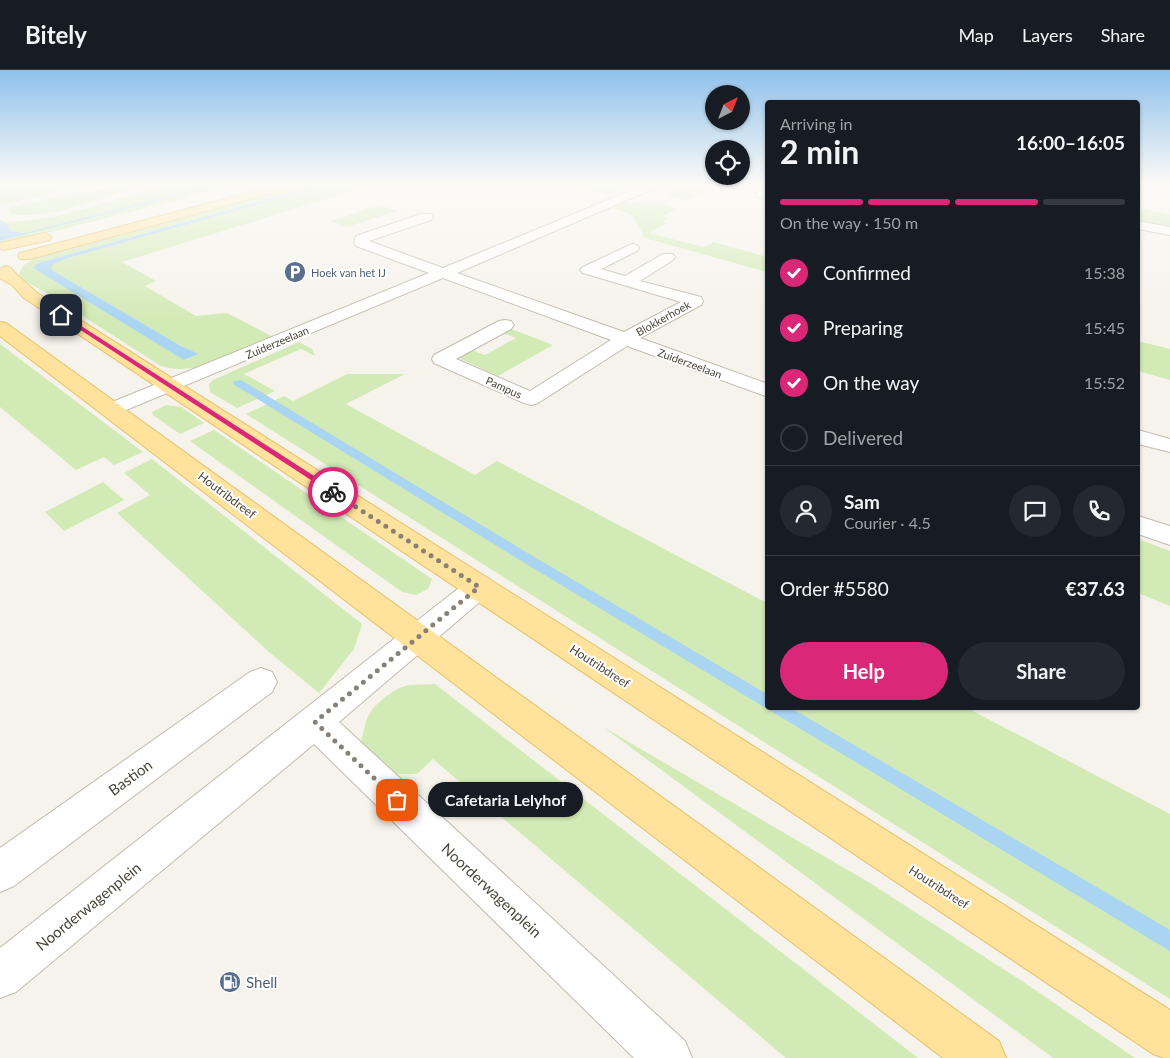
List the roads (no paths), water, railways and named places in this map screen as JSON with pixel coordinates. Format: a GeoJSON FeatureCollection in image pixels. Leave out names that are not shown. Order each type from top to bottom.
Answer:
{"type":"FeatureCollection","features":[{"type":"Feature","properties":{"kind":"main road"},"geometry":{"type":"LineString","coordinates":[[8,250],[82,229]]}},
{"type":"Feature","properties":{"kind":"main road"},"geometry":{"type":"LineString","coordinates":[[8,250],[98,229]]}},
{"type":"Feature","properties":{"kind":"main road"},"geometry":{"type":"LineString","coordinates":[[2,274],[18,265],[8,250]]}},
{"type":"Feature","properties":{"kind":"main road","name":"Houtribdreef"},"geometry":{"type":"LineString","coordinates":[[2,274],[30,295],[172,385],[1170,1037]]}},
{"type":"Feature","properties":{"kind":"main road","name":"Houtribdreef"},"geometry":{"type":"LineString","coordinates":[[0,327],[982,1058]]}},
{"type":"Feature","properties":{"kind":"street"},"geometry":{"type":"LineString","coordinates":[[390,229],[361,239],[361,243],[443,273]]}},
{"type":"Feature","properties":{"kind":"street","name":"Zuiderzeelaan"},"geometry":{"type":"LineString","coordinates":[[112,409],[548,229]]}},
{"type":"Feature","properties":{"kind":"street"},"geometry":{"type":"LineString","coordinates":[[1150,229],[1170,231]]}},
{"type":"Feature","properties":{"kind":"street","name":"Blokkerhoek"},"geometry":{"type":"LineString","coordinates":[[625,339],[695,301],[588,270],[632,248]]}},
{"type":"Feature","properties":{"kind":"street"},"geometry":{"type":"LineString","coordinates":[[627,282],[668,257]]}},
{"type":"Feature","properties":{"kind":"street","name":"Zuiderzeelaan"},"geometry":{"type":"LineString","coordinates":[[443,273],[765,390]]}},
{"type":"Feature","properties":{"kind":"street","name":"Pampus"},"geometry":{"type":"LineString","coordinates":[[505,325],[441,358],[531,399],[625,339]]}},
{"type":"Feature","properties":{"kind":"street"},"geometry":{"type":"LineString","coordinates":[[1140,438],[1168,446]]}},
{"type":"Feature","properties":{"kind":"street"},"geometry":{"type":"LineString","coordinates":[[1140,526],[1170,536]]}},
{"type":"Feature","properties":{"kind":"street","name":"Noorderwagenplein"},"geometry":{"type":"LineString","coordinates":[[0,976],[419,638],[479,587]]}},
{"type":"Feature","properties":{"kind":"street","name":"Bastion"},"geometry":{"type":"LineString","coordinates":[[0,872],[261,682]]}},
{"type":"Feature","properties":{"kind":"street","name":"Noorderwagenplein"},"geometry":{"type":"LineString","coordinates":[[315,722],[668,1058]]}},
{"type":"Feature","properties":{"kind":"water"},"geometry":{"type":"Polygon","coordinates":[[[0,229],[10,229],[11,231],[24,233],[47,229],[0,241],[0,229]]]}},
{"type":"Feature","properties":{"kind":"water"},"geometry":{"type":"Polygon","coordinates":[[[160,229],[171,229],[65,259],[52,265],[52,270],[179,345],[199,354],[184,360],[33,268],[38,263],[160,229]]]}},
{"type":"Feature","properties":{"kind":"water"},"geometry":{"type":"Polygon","coordinates":[[[241,380],[536,558],[765,693],[765,707],[233,384],[234,381],[241,380]]]}},
{"type":"Feature","properties":{"kind":"water"},"geometry":{"type":"Polygon","coordinates":[[[769,710],[794,710],[1170,930],[1170,951],[769,710]]]}},
{"type":"Feature","properties":{"kind":"place","name":"Hoek van het IJ"},"geometry":{"type":"Point","coordinates":[295,272]}},
{"type":"Feature","properties":{"kind":"place","name":"Cafetaria Lelyhof"},"geometry":{"type":"Point","coordinates":[397,800]}},
{"type":"Feature","properties":{"kind":"place","name":"Shell"},"geometry":{"type":"Point","coordinates":[230,982]}}]}
